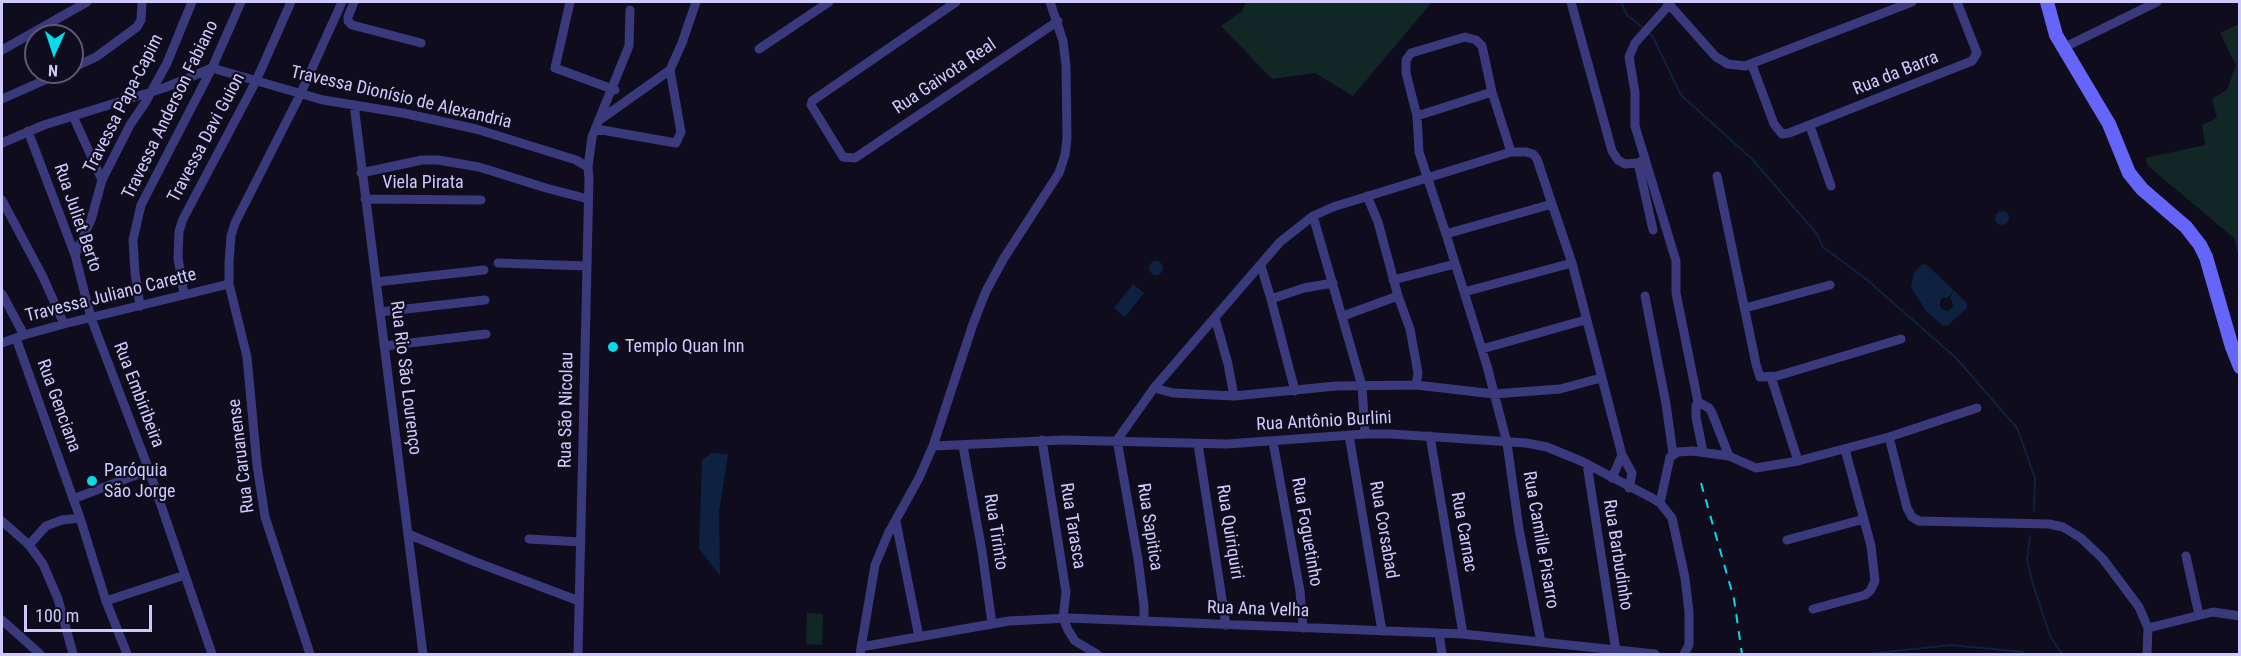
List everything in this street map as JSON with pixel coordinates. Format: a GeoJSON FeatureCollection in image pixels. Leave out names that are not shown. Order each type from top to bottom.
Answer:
{"type":"FeatureCollection","features":[{"type":"Feature","properties":{"kind":"main road"},"geometry":{"type":"LineString","coordinates":[[2047,2],[2056,34],[2109,124],[2128,173],[2142,189],[2186,227],[2206,256],[2229,338],[2240,367]]}},
{"type":"Feature","properties":{"kind":"street"},"geometry":{"type":"LineString","coordinates":[[2,50],[87,2]]}},
{"type":"Feature","properties":{"kind":"street"},"geometry":{"type":"LineString","coordinates":[[84,62],[96,57],[136,27],[141,20],[142,2]]}},
{"type":"Feature","properties":{"kind":"street","name":"Travessa Papa-Capim"},"geometry":{"type":"LineString","coordinates":[[75,255],[91,220],[102,180],[130,125],[152,92],[192,2]]}},
{"type":"Feature","properties":{"kind":"street","name":"Travessa Anderson Fabiano"},"geometry":{"type":"LineString","coordinates":[[140,306],[133,240],[147,189],[212,68],[242,2]]}},
{"type":"Feature","properties":{"kind":"street","name":"Travessa Davi Guion"},"geometry":{"type":"LineString","coordinates":[[184,294],[179,272],[178,243],[183,219],[256,81],[291,2]]}},
{"type":"Feature","properties":{"kind":"street","name":"Rua Caruanense"},"geometry":{"type":"LineString","coordinates":[[310,654],[265,517],[257,465],[247,357],[229,284],[230,250],[235,223],[300,95],[342,2]]}},
{"type":"Feature","properties":{"kind":"street"},"geometry":{"type":"LineString","coordinates":[[354,2],[348,17],[352,25],[421,43]]}},
{"type":"Feature","properties":{"kind":"street"},"geometry":{"type":"LineString","coordinates":[[570,2],[555,68],[614,90]]}},
{"type":"Feature","properties":{"kind":"street"},"geometry":{"type":"LineString","coordinates":[[601,119],[670,70],[696,2]]}},
{"type":"Feature","properties":{"kind":"street"},"geometry":{"type":"LineString","coordinates":[[759,49],[829,2]]}},
{"type":"Feature","properties":{"kind":"street","name":"Rua Gaivota Real"},"geometry":{"type":"LineString","coordinates":[[956,2],[812,100],[812,105],[843,157],[851,159],[1058,21]]}},
{"type":"Feature","properties":{"kind":"street"},"geometry":{"type":"LineString","coordinates":[[860,651],[875,565],[888,534],[933,446],[986,291],[1004,258],[1059,173],[1065,154],[1067,138],[1066,66],[1058,21],[1050,2]]}},
{"type":"Feature","properties":{"kind":"street"},"geometry":{"type":"LineString","coordinates":[[1570,2],[1612,151],[1618,160],[1625,164],[1641,161]]}},
{"type":"Feature","properties":{"kind":"street"},"geometry":{"type":"LineString","coordinates":[[1653,230],[1635,126],[1635,92],[1629,57],[1635,43],[1668,3],[1716,57],[1728,64],[1752,65],[1897,5],[1911,2]]}},
{"type":"Feature","properties":{"kind":"street","name":"Rua da Barra"},"geometry":{"type":"LineString","coordinates":[[1752,65],[1774,124],[1778,131],[1785,134],[1951,70],[1976,58],[1977,53],[1957,2]]}},
{"type":"Feature","properties":{"kind":"street"},"geometry":{"type":"LineString","coordinates":[[2063,48],[2157,2]]}},
{"type":"Feature","properties":{"kind":"street","name":"Rua São Nicolau"},"geometry":{"type":"LineString","coordinates":[[578,654],[588,167],[596,129],[614,90],[629,46],[630,10]]}},
{"type":"Feature","properties":{"kind":"street","name":"Rua Camille Pisarro"},"geometry":{"type":"LineString","coordinates":[[1492,92],[1482,46],[1476,40],[1465,37],[1412,53],[1406,60],[1406,73],[1418,116],[1419,152],[1429,177],[1482,349],[1507,443],[1519,529],[1541,642]]}},
{"type":"Feature","properties":{"kind":"street"},"geometry":{"type":"LineString","coordinates":[[2,143],[28,131],[152,92],[212,68]]}},
{"type":"Feature","properties":{"kind":"street","name":"Travessa Dionísio de Alexandria"},"geometry":{"type":"LineString","coordinates":[[212,68],[300,95],[414,115],[476,129],[576,160],[588,167]]}},
{"type":"Feature","properties":{"kind":"street"},"geometry":{"type":"LineString","coordinates":[[596,129],[676,143],[681,132],[670,70]]}},
{"type":"Feature","properties":{"kind":"street"},"geometry":{"type":"LineString","coordinates":[[2,99],[36,84]]}},
{"type":"Feature","properties":{"kind":"street"},"geometry":{"type":"LineString","coordinates":[[1418,116],[1492,92],[1510,152]]}},
{"type":"Feature","properties":{"kind":"street","name":"Rua Rio São Lourenço"},"geometry":{"type":"LineString","coordinates":[[354,105],[423,654]]}},
{"type":"Feature","properties":{"kind":"street"},"geometry":{"type":"LineString","coordinates":[[73,116],[102,180]]}},
{"type":"Feature","properties":{"kind":"street"},"geometry":{"type":"LineString","coordinates":[[1810,126],[1831,186]]}},
{"type":"Feature","properties":{"kind":"street","name":"Rua Juliet Berto"},"geometry":{"type":"LineString","coordinates":[[28,131],[75,255],[91,318]]}},
{"type":"Feature","properties":{"kind":"street"},"geometry":{"type":"LineString","coordinates":[[1117,440],[1154,388],[1295,228],[1313,216],[1366,196],[1510,152],[1526,152],[1533,154],[1537,159],[1572,263],[1622,455],[1632,473],[1629,488]]}},
{"type":"Feature","properties":{"kind":"street"},"geometry":{"type":"LineString","coordinates":[[361,173],[422,160],[438,160],[479,167],[588,199]]}},
{"type":"Feature","properties":{"kind":"street"},"geometry":{"type":"LineString","coordinates":[[1641,161],[1676,261],[1676,293],[1698,402],[1696,417],[1703,452]]}},
{"type":"Feature","properties":{"kind":"street"},"geometry":{"type":"LineString","coordinates":[[1717,176],[1758,374],[1764,378],[1771,377],[1900,339]]}},
{"type":"Feature","properties":{"kind":"street"},"geometry":{"type":"LineString","coordinates":[[1366,196],[1378,222],[1393,280],[1410,329],[1418,373],[1416,385]]}},
{"type":"Feature","properties":{"kind":"street","name":"Viela Pirata"},"geometry":{"type":"LineString","coordinates":[[365,199],[481,200]]}},
{"type":"Feature","properties":{"kind":"street"},"geometry":{"type":"LineString","coordinates":[[2,200],[42,275],[64,324]]}},
{"type":"Feature","properties":{"kind":"street"},"geometry":{"type":"LineString","coordinates":[[1446,234],[1552,204]]}},
{"type":"Feature","properties":{"kind":"street"},"geometry":{"type":"LineString","coordinates":[[1313,216],[1362,386],[1365,434]]}},
{"type":"Feature","properties":{"kind":"street"},"geometry":{"type":"LineString","coordinates":[[498,263],[587,266]]}},
{"type":"Feature","properties":{"kind":"street"},"geometry":{"type":"LineString","coordinates":[[1464,292],[1572,263]]}},
{"type":"Feature","properties":{"kind":"street"},"geometry":{"type":"LineString","coordinates":[[1393,280],[1455,264]]}},
{"type":"Feature","properties":{"kind":"street"},"geometry":{"type":"LineString","coordinates":[[1261,266],[1295,391]]}},
{"type":"Feature","properties":{"kind":"street"},"geometry":{"type":"LineString","coordinates":[[376,282],[484,270]]}},
{"type":"Feature","properties":{"kind":"street"},"geometry":{"type":"LineString","coordinates":[[1271,298],[1304,288],[1333,283]]}},
{"type":"Feature","properties":{"kind":"street","name":"Travessa Juliano Carette"},"geometry":{"type":"LineString","coordinates":[[2,344],[64,324],[229,284]]}},
{"type":"Feature","properties":{"kind":"street"},"geometry":{"type":"LineString","coordinates":[[1745,308],[1830,285]]}},
{"type":"Feature","properties":{"kind":"street","name":"Rua Genciana"},"geometry":{"type":"LineString","coordinates":[[2,294],[20,337],[106,601],[127,654]]}},
{"type":"Feature","properties":{"kind":"street"},"geometry":{"type":"LineString","coordinates":[[1343,316],[1398,296]]}},
{"type":"Feature","properties":{"kind":"street"},"geometry":{"type":"LineString","coordinates":[[1645,296],[1666,404],[1673,454]]}},
{"type":"Feature","properties":{"kind":"street"},"geometry":{"type":"LineString","coordinates":[[380,312],[485,300]]}},
{"type":"Feature","properties":{"kind":"street","name":"Rua Embiribeira"},"geometry":{"type":"LineString","coordinates":[[91,318],[149,470],[212,654]]}},
{"type":"Feature","properties":{"kind":"street"},"geometry":{"type":"LineString","coordinates":[[1215,318],[1234,396]]}},
{"type":"Feature","properties":{"kind":"street"},"geometry":{"type":"LineString","coordinates":[[1482,349],[1585,320]]}},
{"type":"Feature","properties":{"kind":"street"},"geometry":{"type":"LineString","coordinates":[[384,346],[486,334]]}},
{"type":"Feature","properties":{"kind":"street"},"geometry":{"type":"LineString","coordinates":[[1771,377],[1798,461]]}},
{"type":"Feature","properties":{"kind":"street"},"geometry":{"type":"LineString","coordinates":[[1154,388],[1173,393],[1234,396],[1336,386],[1416,385],[1494,394],[1560,389],[1601,378]]}},
{"type":"Feature","properties":{"kind":"street"},"geometry":{"type":"LineString","coordinates":[[1698,402],[1709,408],[1712,413],[1729,456]]}},
{"type":"Feature","properties":{"kind":"street"},"geometry":{"type":"LineString","coordinates":[[1684,654],[1688,651],[1689,645],[1689,612],[1678,541],[1672,518],[1660,503],[1670,457],[1673,454],[1688,451],[1729,456],[1756,468],[1798,461],[1845,449],[1977,408]]}},
{"type":"Feature","properties":{"kind":"street","name":"Rua Antônio Burlini"},"geometry":{"type":"LineString","coordinates":[[933,446],[1042,440],[1117,440],[1198,444],[1273,442],[1365,434],[1430,436],[1547,447],[1587,464],[1660,503]]}},
{"type":"Feature","properties":{"kind":"street","name":"Rua Corsabad"},"geometry":{"type":"LineString","coordinates":[[1349,435],[1382,631]]}},
{"type":"Feature","properties":{"kind":"street","name":"Rua Carnac"},"geometry":{"type":"LineString","coordinates":[[1430,436],[1463,634]]}},
{"type":"Feature","properties":{"kind":"street"},"geometry":{"type":"LineString","coordinates":[[1889,436],[1907,508],[1912,517],[1927,523],[2049,524],[2063,527],[2082,538],[2103,559],[2139,607],[2148,628],[2147,654]]}},
{"type":"Feature","properties":{"kind":"street","name":"Rua Tarasca"},"geometry":{"type":"LineString","coordinates":[[1042,440],[1066,592],[1063,618]]}},
{"type":"Feature","properties":{"kind":"street","name":"Rua Sapitica"},"geometry":{"type":"LineString","coordinates":[[1117,440],[1138,559],[1144,621]]}},
{"type":"Feature","properties":{"kind":"street","name":"Rua Foguetinho"},"geometry":{"type":"LineString","coordinates":[[1273,442],[1300,591],[1303,628]]}},
{"type":"Feature","properties":{"kind":"street","name":"Rua Quiriquiri"},"geometry":{"type":"LineString","coordinates":[[1198,444],[1226,625]]}},
{"type":"Feature","properties":{"kind":"street","name":"Rua Tirinto"},"geometry":{"type":"LineString","coordinates":[[963,446],[982,551],[992,624]]}},
{"type":"Feature","properties":{"kind":"street"},"geometry":{"type":"LineString","coordinates":[[1813,609],[1856,599],[1870,591],[1875,581],[1875,569],[1864,519],[1845,449]]}},
{"type":"Feature","properties":{"kind":"street"},"geometry":{"type":"LineString","coordinates":[[1612,478],[1622,455]]}},
{"type":"Feature","properties":{"kind":"street","name":"Rua Barbudinho"},"geometry":{"type":"LineString","coordinates":[[1587,464],[1596,536],[1616,651]]}},
{"type":"Feature","properties":{"kind":"street"},"geometry":{"type":"LineString","coordinates":[[73,499],[149,470]]}},
{"type":"Feature","properties":{"kind":"street"},"geometry":{"type":"LineString","coordinates":[[29,545],[46,526],[62,520],[80,518]]}},
{"type":"Feature","properties":{"kind":"street"},"geometry":{"type":"LineString","coordinates":[[1786,540],[1864,519]]}},
{"type":"Feature","properties":{"kind":"street"},"geometry":{"type":"LineString","coordinates":[[2,521],[29,545],[44,564],[51,579],[73,654]]}},
{"type":"Feature","properties":{"kind":"street"},"geometry":{"type":"LineString","coordinates":[[896,522],[919,637]]}},
{"type":"Feature","properties":{"kind":"street"},"geometry":{"type":"LineString","coordinates":[[408,534],[579,601]]}},
{"type":"Feature","properties":{"kind":"street"},"geometry":{"type":"LineString","coordinates":[[529,539],[581,542]]}},
{"type":"Feature","properties":{"kind":"street"},"geometry":{"type":"LineString","coordinates":[[2186,556],[2199,615]]}},
{"type":"Feature","properties":{"kind":"street"},"geometry":{"type":"LineString","coordinates":[[106,601],[185,575]]}},
{"type":"Feature","properties":{"kind":"street"},"geometry":{"type":"LineString","coordinates":[[2148,628],[2199,615],[2223,612],[2240,616]]}},
{"type":"Feature","properties":{"kind":"street"},"geometry":{"type":"LineString","coordinates":[[1063,618],[1075,641],[1097,654]]}},
{"type":"Feature","properties":{"kind":"street","name":"Rua Ana Velha"},"geometry":{"type":"LineString","coordinates":[[860,651],[919,637],[992,624],[1063,618],[1463,634],[1655,654]]}},
{"type":"Feature","properties":{"kind":"street"},"geometry":{"type":"LineString","coordinates":[[2,620],[40,654]]}},
{"type":"Feature","properties":{"kind":"street"},"geometry":{"type":"LineString","coordinates":[[1439,633],[1442,654]]}},
{"type":"Feature","properties":{"kind":"green space"},"geometry":{"type":"Polygon","coordinates":[[[1246,2],[1432,2],[1353,96],[1315,73],[1272,79],[1221,26],[1242,11],[1246,2]]]}},
{"type":"Feature","properties":{"kind":"green space"},"geometry":{"type":"Polygon","coordinates":[[[2239,24],[2239,256],[2234,238],[2148,166],[2145,158],[2205,145],[2202,125],[2217,118],[2212,99],[2227,90],[2236,65],[2220,33],[2239,24]]]}},
{"type":"Feature","properties":{"kind":"green space"},"geometry":{"type":"Polygon","coordinates":[[[807,613],[823,614],[822,645],[806,644],[807,613]]]}},
{"type":"Feature","properties":{"kind":"water"},"geometry":{"type":"Polygon","coordinates":[[[1999,211],[2005,211],[2009,218],[2005,225],[1999,225],[1995,221],[1995,215],[1999,211]]]}},
{"type":"Feature","properties":{"kind":"water"},"geometry":{"type":"Polygon","coordinates":[[[1156,261],[1161,263],[1163,268],[1161,273],[1156,275],[1151,273],[1149,268],[1151,263],[1156,261]]]}},
{"type":"Feature","properties":{"kind":"water"},"geometry":{"type":"Polygon","coordinates":[[[1926,264],[1967,303],[1967,308],[1948,325],[1943,326],[1926,311],[1911,287],[1914,273],[1921,265],[1926,264]]]}},
{"type":"Feature","properties":{"kind":"water"},"geometry":{"type":"Polygon","coordinates":[[[1133,284],[1144,293],[1125,317],[1114,308],[1133,284]]]}},
{"type":"Feature","properties":{"kind":"water"},"geometry":{"type":"Polygon","coordinates":[[[712,453],[728,454],[719,512],[720,576],[699,548],[702,460],[712,453]]]}},
{"type":"Feature","properties":{"kind":"pier"},"geometry":{"type":"Polygon","coordinates":[[[1954,290],[1950,298],[1952,308],[1948,311],[1944,310],[1940,307],[1942,298],[1948,298],[1954,290]]]}},
{"type":"Feature","properties":{"kind":"waterway"},"geometry":{"type":"LineString","coordinates":[[1621,2],[1627,15],[1643,28]]}},
{"type":"Feature","properties":{"kind":"waterway"},"geometry":{"type":"LineString","coordinates":[[1647,32],[1653,37],[1681,95],[1752,159],[1817,234],[1823,247],[1866,279],[1956,358],[2017,428],[2035,478],[2034,511]]}},
{"type":"Feature","properties":{"kind":"waterway"},"geometry":{"type":"LineString","coordinates":[[2030,537],[2027,559],[2032,581],[2050,636],[2062,654]]}},
{"type":"Feature","properties":{"kind":"waterway"},"geometry":{"type":"LineString","coordinates":[[1867,654],[1951,645],[2024,652]]}},
{"type":"Feature","properties":{"kind":"railway"},"geometry":{"type":"LineString","coordinates":[[1701,483],[1734,599],[1742,654]]}},
{"type":"Feature","properties":{"kind":"place","name":"Templo Quan Inn"},"geometry":{"type":"Point","coordinates":[613,347]}},
{"type":"Feature","properties":{"kind":"place","name":"Paróquia São Jorge"},"geometry":{"type":"Point","coordinates":[92,481]}}]}
